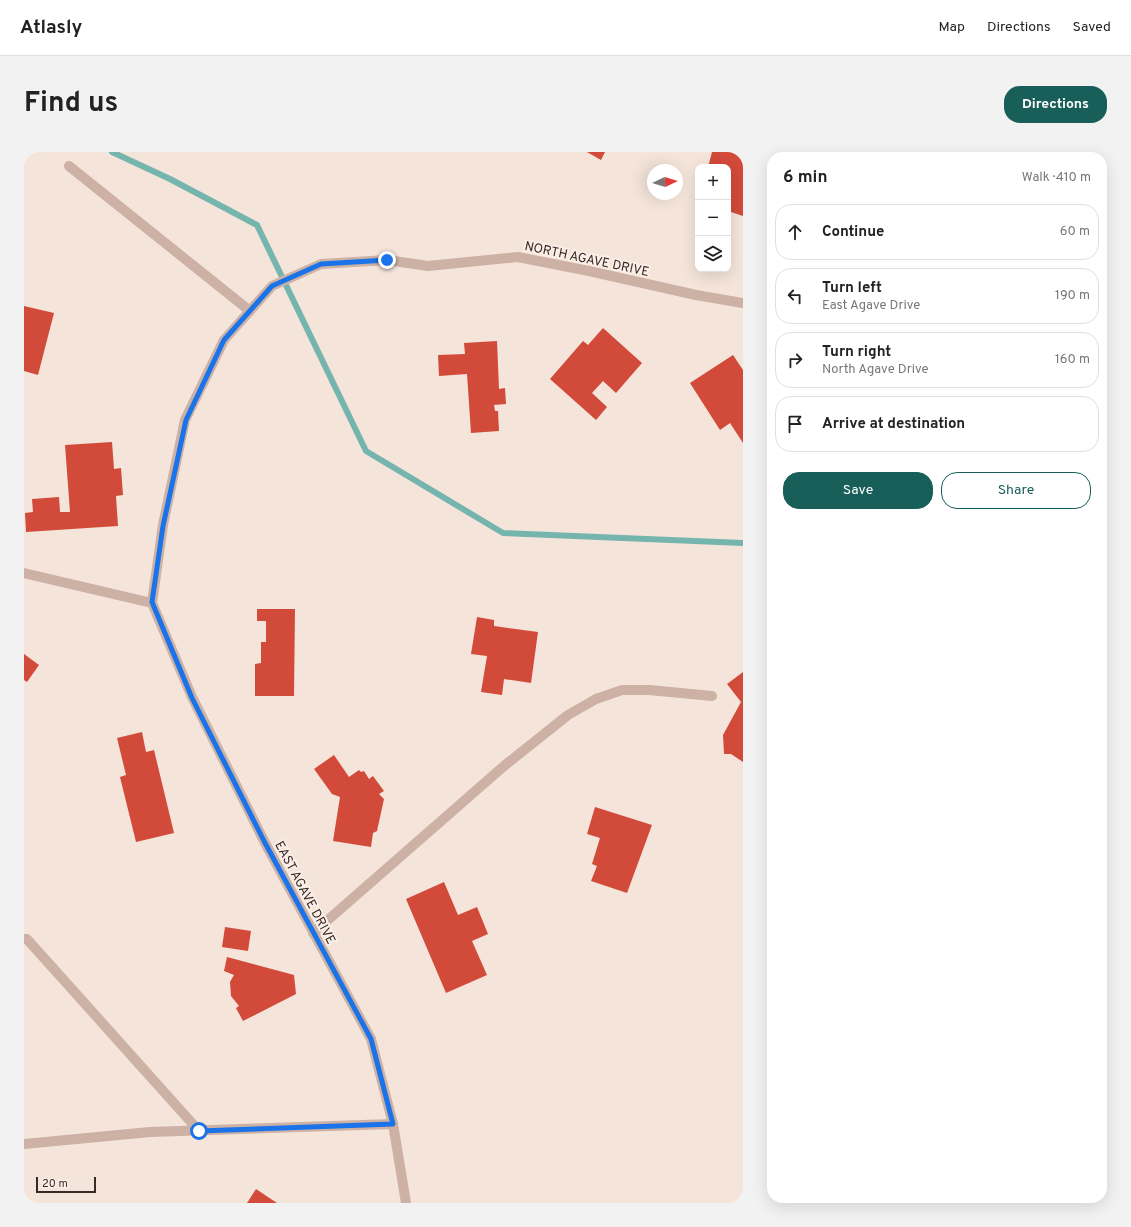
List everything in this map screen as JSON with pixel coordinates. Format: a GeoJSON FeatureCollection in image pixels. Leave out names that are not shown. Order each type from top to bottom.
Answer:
{"type":"FeatureCollection","features":[{"type":"Feature","properties":{"kind":"street"},"geometry":{"type":"LineString","coordinates":[[69,166],[250,311]]}},
{"type":"Feature","properties":{"kind":"street","name":"NORTH AGAVE DRIVE"},"geometry":{"type":"LineString","coordinates":[[152,602],[163,526],[186,420],[224,340],[272,286],[321,264],[387,260],[428,266],[518,257],[696,295],[743,303]]}},
{"type":"Feature","properties":{"kind":"street"},"geometry":{"type":"LineString","coordinates":[[24,573],[152,602]]}},
{"type":"Feature","properties":{"kind":"street","name":"EAST AGAVE DRIVE"},"geometry":{"type":"LineString","coordinates":[[152,602],[192,698],[264,841],[371,1039],[393,1124],[406,1203]]}},
{"type":"Feature","properties":{"kind":"street"},"geometry":{"type":"LineString","coordinates":[[314,933],[504,766],[568,715],[596,699],[622,690],[649,690],[712,696]]}},
{"type":"Feature","properties":{"kind":"street"},"geometry":{"type":"LineString","coordinates":[[24,939],[27,940],[199,1131]]}},
{"type":"Feature","properties":{"kind":"street"},"geometry":{"type":"LineString","coordinates":[[24,1144],[150,1132],[393,1124]]}},
{"type":"Feature","properties":{"kind":"building"},"geometry":{"type":"Polygon","coordinates":[[[587,152],[605,152],[601,160],[587,152]]]}},
{"type":"Feature","properties":{"kind":"building"},"geometry":{"type":"Polygon","coordinates":[[[712,152],[743,152],[743,216],[731,212],[731,164],[709,164],[712,152]]]}},
{"type":"Feature","properties":{"kind":"building"},"geometry":{"type":"Polygon","coordinates":[[[24,306],[54,313],[38,375],[24,371],[24,306]]]}},
{"type":"Feature","properties":{"kind":"building"},"geometry":{"type":"Polygon","coordinates":[[[603,328],[642,363],[616,393],[603,381],[592,393],[607,407],[596,420],[550,379],[583,341],[588,345],[603,328]]]}},
{"type":"Feature","properties":{"kind":"building"},"geometry":{"type":"Polygon","coordinates":[[[497,341],[499,389],[505,388],[506,404],[494,405],[495,411],[498,411],[499,431],[471,433],[467,374],[439,376],[438,355],[465,354],[464,343],[497,341]]]}},
{"type":"Feature","properties":{"kind":"building"},"geometry":{"type":"Polygon","coordinates":[[[733,355],[743,370],[743,443],[730,423],[720,430],[690,383],[733,355]]]}},
{"type":"Feature","properties":{"kind":"building"},"geometry":{"type":"Polygon","coordinates":[[[112,442],[114,469],[121,468],[123,495],[116,496],[118,526],[26,532],[25,513],[33,512],[32,499],[59,497],[60,512],[70,512],[65,445],[112,442]]]}},
{"type":"Feature","properties":{"kind":"building"},"geometry":{"type":"Polygon","coordinates":[[[257,609],[295,609],[294,696],[255,696],[255,664],[261,663],[261,642],[266,642],[266,621],[257,621],[257,609]]]}},
{"type":"Feature","properties":{"kind":"building"},"geometry":{"type":"Polygon","coordinates":[[[477,617],[494,620],[494,626],[538,632],[531,683],[504,679],[502,695],[481,692],[487,656],[471,654],[477,617]]]}},
{"type":"Feature","properties":{"kind":"building"},"geometry":{"type":"Polygon","coordinates":[[[24,654],[39,665],[27,682],[24,680],[24,654]]]}},
{"type":"Feature","properties":{"kind":"building"},"geometry":{"type":"Polygon","coordinates":[[[743,672],[743,762],[731,754],[724,754],[723,735],[741,702],[727,684],[743,672]]]}},
{"type":"Feature","properties":{"kind":"building"},"geometry":{"type":"Polygon","coordinates":[[[142,732],[146,752],[154,750],[174,833],[136,842],[120,777],[126,775],[117,738],[142,732]]]}},
{"type":"Feature","properties":{"kind":"building"},"geometry":{"type":"Polygon","coordinates":[[[334,755],[349,777],[359,770],[361,772],[364,771],[369,779],[373,776],[384,791],[379,794],[384,799],[377,831],[373,833],[371,847],[333,841],[340,797],[332,794],[314,769],[334,755]]]}},
{"type":"Feature","properties":{"kind":"building"},"geometry":{"type":"Polygon","coordinates":[[[595,807],[652,825],[627,893],[591,881],[597,866],[592,864],[600,838],[587,834],[595,807]]]}},
{"type":"Feature","properties":{"kind":"building"},"geometry":{"type":"Polygon","coordinates":[[[444,882],[458,915],[477,907],[488,934],[472,941],[487,975],[446,993],[406,899],[444,882]]]}},
{"type":"Feature","properties":{"kind":"building"},"geometry":{"type":"Polygon","coordinates":[[[225,927],[251,931],[248,951],[222,947],[225,927]]]}},
{"type":"Feature","properties":{"kind":"building"},"geometry":{"type":"Polygon","coordinates":[[[227,957],[294,975],[296,994],[243,1021],[236,1008],[239,1006],[231,996],[230,982],[234,975],[224,971],[227,957]]]}},
{"type":"Feature","properties":{"kind":"building"},"geometry":{"type":"Polygon","coordinates":[[[256,1189],[277,1203],[247,1203],[256,1189]]]}},
{"type":"Feature","properties":{"kind":"waterway"},"geometry":{"type":"LineString","coordinates":[[112,152],[170,179],[257,225],[366,451],[503,533],[743,543]]}},
{"type":"Feature","properties":{"kind":"route"},"geometry":{"type":"LineString","coordinates":[[199,1131],[393,1124],[371,1039],[264,841],[192,698],[152,602],[163,526],[186,420],[224,340],[272,286],[321,264],[387,260]]}}]}
